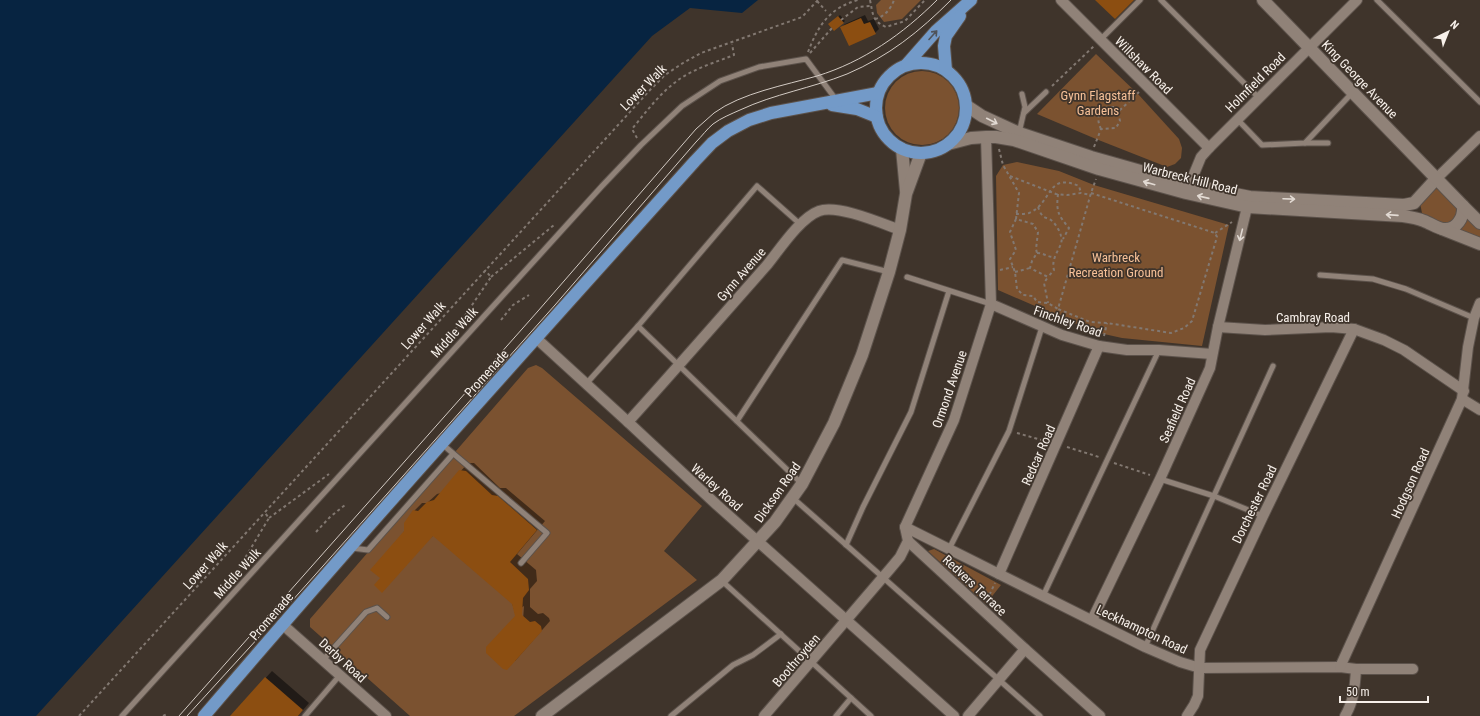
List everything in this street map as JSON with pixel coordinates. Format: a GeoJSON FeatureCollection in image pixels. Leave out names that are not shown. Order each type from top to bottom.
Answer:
{"type":"FeatureCollection","features":[{"type":"Feature","properties":{"kind":"main road"},"geometry":{"type":"LineString","coordinates":[[907,64],[936,31],[971,0]]}},
{"type":"Feature","properties":{"kind":"main road"},"geometry":{"type":"LineString","coordinates":[[946,70],[944,46],[946,36],[971,0]]}},
{"type":"Feature","properties":{"kind":"main road","name":"King George Avenue"},"geometry":{"type":"LineString","coordinates":[[1263,0],[1436,179]]}},
{"type":"Feature","properties":{"kind":"main road"},"geometry":{"type":"LineString","coordinates":[[921,62],[934,64],[946,70],[961,85],[965,95],[967,106],[966,118],[961,130],[956,138],[936,151],[921,153],[902,149],[893,144],[880,127],[876,106],[878,93],[884,81],[894,71],[907,64],[921,62]]}},
{"type":"Feature","properties":{"kind":"main road","name":"Promenade"},"geometry":{"type":"LineString","coordinates":[[204,716],[282,624],[536,338],[712,143],[728,131],[749,120],[771,113],[878,93]]}},
{"type":"Feature","properties":{"kind":"main road","name":"Promenade"},"geometry":{"type":"LineString","coordinates":[[824,104],[857,109],[877,117]]}},
{"type":"Feature","properties":{"kind":"main road","name":"Warbreck Hill Road"},"geometry":{"type":"LineString","coordinates":[[967,106],[982,116],[1019,133],[1188,189]]}},
{"type":"Feature","properties":{"kind":"main road","name":"Warbreck Hill Road"},"geometry":{"type":"LineString","coordinates":[[948,144],[971,138],[991,137],[1014,140],[1078,162],[1188,189],[1249,202],[1415,217],[1480,244]]}},
{"type":"Feature","properties":{"kind":"main road","name":"Dickson Road"},"geometry":{"type":"LineString","coordinates":[[902,149],[906,194]]}},
{"type":"Feature","properties":{"kind":"main road","name":"Dickson Road"},"geometry":{"type":"LineString","coordinates":[[542,716],[722,580],[759,541],[793,498],[834,423],[849,390],[862,355],[889,272],[900,230],[906,194],[921,153]]}},
{"type":"Feature","properties":{"kind":"main road"},"geometry":{"type":"LineString","coordinates":[[1436,179],[1480,223]]}},
{"type":"Feature","properties":{"kind":"main road","name":"Warbreck Hill Road"},"geometry":{"type":"LineString","coordinates":[[1249,202],[1404,205],[1414,203],[1436,179]]}},
{"type":"Feature","properties":{"kind":"main road"},"geometry":{"type":"LineString","coordinates":[[1421,194],[1420,203],[1422,213],[1430,223]]}},
{"type":"Feature","properties":{"kind":"main road"},"geometry":{"type":"LineString","coordinates":[[1442,229],[1448,229],[1459,223],[1462,216],[1463,206]]}},
{"type":"Feature","properties":{"kind":"street","name":"Willshaw Road"},"geometry":{"type":"LineString","coordinates":[[1061,0],[1209,148]]}},
{"type":"Feature","properties":{"kind":"street","name":"Holmfield Road"},"geometry":{"type":"LineString","coordinates":[[1188,189],[1201,156],[1357,0]]}},
{"type":"Feature","properties":{"kind":"street"},"geometry":{"type":"LineString","coordinates":[[1436,179],[1480,136]]}},
{"type":"Feature","properties":{"kind":"street","name":"Ormond Avenue"},"geometry":{"type":"LineString","coordinates":[[905,527],[954,420],[991,304],[991,137]]}},
{"type":"Feature","properties":{"kind":"street","name":"Seafield Road"},"geometry":{"type":"LineString","coordinates":[[1092,620],[1160,479],[1210,368],[1218,327],[1249,202]]}},
{"type":"Feature","properties":{"kind":"street","name":"Gynn Avenue"},"geometry":{"type":"LineString","coordinates":[[628,422],[776,254],[800,224],[810,216],[820,210],[841,210],[900,230]]}},
{"type":"Feature","properties":{"kind":"street","name":"Hodgson Road"},"geometry":{"type":"LineString","coordinates":[[1340,667],[1463,395],[1468,346],[1474,318],[1480,303]]}},
{"type":"Feature","properties":{"kind":"street","name":"Finchley Road"},"geometry":{"type":"LineString","coordinates":[[991,304],[1062,335],[1099,346],[1127,350],[1159,350],[1212,354]]}},
{"type":"Feature","properties":{"kind":"street","name":"Cambray Road"},"geometry":{"type":"LineString","coordinates":[[1218,327],[1265,330],[1331,328],[1354,329],[1384,340],[1404,350],[1463,395],[1480,410]]}},
{"type":"Feature","properties":{"kind":"street","name":"Dorchester Road"},"geometry":{"type":"LineString","coordinates":[[1187,716],[1198,696],[1200,650],[1262,516],[1354,329]]}},
{"type":"Feature","properties":{"kind":"street","name":"Warley Road"},"geometry":{"type":"LineString","coordinates":[[536,338],[717,505],[954,716]]}},
{"type":"Feature","properties":{"kind":"street","name":"Redcar Road"},"geometry":{"type":"LineString","coordinates":[[999,574],[1099,346]]}},
{"type":"Feature","properties":{"kind":"street"},"geometry":{"type":"LineString","coordinates":[[846,621],[900,557],[908,541],[905,527]]}},
{"type":"Feature","properties":{"kind":"street","name":"Leckhampton Road"},"geometry":{"type":"LineString","coordinates":[[905,527],[1145,647],[1180,662],[1200,668],[1340,667],[1356,669],[1413,669]]}},
{"type":"Feature","properties":{"kind":"street","name":"Redvers Terrace"},"geometry":{"type":"LineString","coordinates":[[908,541],[1100,716]]}},
{"type":"Feature","properties":{"kind":"street","name":"Boothroyden"},"geometry":{"type":"LineString","coordinates":[[764,716],[846,621]]}},
{"type":"Feature","properties":{"kind":"street","name":"Derby Road"},"geometry":{"type":"LineString","coordinates":[[282,624],[386,716]]}},
{"type":"Feature","properties":{"kind":"street"},"geometry":{"type":"LineString","coordinates":[[968,716],[1025,649]]}},
{"type":"Feature","properties":{"kind":"street"},"geometry":{"type":"LineString","coordinates":[[1345,716],[1354,698],[1356,669]]}},
{"type":"Feature","properties":{"kind":"lane"},"geometry":{"type":"LineString","coordinates":[[1100,40],[1140,0]]}},
{"type":"Feature","properties":{"kind":"lane"},"geometry":{"type":"LineString","coordinates":[[1161,0],[1258,98]]}},
{"type":"Feature","properties":{"kind":"lane"},"geometry":{"type":"LineString","coordinates":[[1377,0],[1480,102]]}},
{"type":"Feature","properties":{"kind":"lane"},"geometry":{"type":"LineString","coordinates":[[806,59],[822,83],[837,101]]}},
{"type":"Feature","properties":{"kind":"lane","name":"Middle Walk"},"geometry":{"type":"LineString","coordinates":[[122,716],[368,445],[412,394],[641,145],[682,106],[720,81],[759,67],[806,59]]}},
{"type":"Feature","properties":{"kind":"lane"},"geometry":{"type":"LineString","coordinates":[[1024,114],[1046,92]]}},
{"type":"Feature","properties":{"kind":"lane"},"geometry":{"type":"LineString","coordinates":[[1305,143],[1353,92]]}},
{"type":"Feature","properties":{"kind":"lane"},"geometry":{"type":"LineString","coordinates":[[1019,133],[1025,107],[1022,94]]}},
{"type":"Feature","properties":{"kind":"lane"},"geometry":{"type":"LineString","coordinates":[[1237,119],[1262,145],[1328,142]]}},
{"type":"Feature","properties":{"kind":"lane"},"geometry":{"type":"LineString","coordinates":[[586,384],[638,326],[757,186],[800,224]]}},
{"type":"Feature","properties":{"kind":"lane"},"geometry":{"type":"LineString","coordinates":[[737,421],[842,260],[889,272]]}},
{"type":"Feature","properties":{"kind":"lane"},"geometry":{"type":"LineString","coordinates":[[1320,275],[1373,279],[1406,289],[1474,318]]}},
{"type":"Feature","properties":{"kind":"lane"},"geometry":{"type":"LineString","coordinates":[[907,277],[991,304]]}},
{"type":"Feature","properties":{"kind":"lane"},"geometry":{"type":"LineString","coordinates":[[846,545],[863,507],[911,412],[949,291]]}},
{"type":"Feature","properties":{"kind":"lane"},"geometry":{"type":"LineString","coordinates":[[638,326],[802,484]]}},
{"type":"Feature","properties":{"kind":"lane"},"geometry":{"type":"LineString","coordinates":[[949,549],[1009,431],[1042,327]]}},
{"type":"Feature","properties":{"kind":"lane"},"geometry":{"type":"LineString","coordinates":[[1043,596],[1159,350]]}},
{"type":"Feature","properties":{"kind":"lane"},"geometry":{"type":"LineString","coordinates":[[1145,647],[1272,366]]}},
{"type":"Feature","properties":{"kind":"lane"},"geometry":{"type":"LineString","coordinates":[[442,444],[547,533],[521,563]]}},
{"type":"Feature","properties":{"kind":"lane"},"geometry":{"type":"LineString","coordinates":[[351,547],[368,550],[453,454]]}},
{"type":"Feature","properties":{"kind":"lane"},"geometry":{"type":"LineString","coordinates":[[1160,479],[1214,496],[1262,516]]}},
{"type":"Feature","properties":{"kind":"lane"},"geometry":{"type":"LineString","coordinates":[[793,498],[1040,716]]}},
{"type":"Feature","properties":{"kind":"lane"},"geometry":{"type":"LineString","coordinates":[[722,580],[871,716]]}},
{"type":"Feature","properties":{"kind":"lane"},"geometry":{"type":"LineString","coordinates":[[323,660],[366,612],[376,608],[388,617]]}},
{"type":"Feature","properties":{"kind":"lane"},"geometry":{"type":"LineString","coordinates":[[671,716],[733,665],[753,655],[781,634]]}},
{"type":"Feature","properties":{"kind":"lane"},"geometry":{"type":"LineString","coordinates":[[305,716],[340,675]]}},
{"type":"Feature","properties":{"kind":"lane"},"geometry":{"type":"LineString","coordinates":[[838,715],[851,698]]}},
{"type":"Feature","properties":{"kind":"path"},"geometry":{"type":"LineString","coordinates":[[806,59],[816,33],[823,23],[839,8],[858,0]]}},
{"type":"Feature","properties":{"kind":"path"},"geometry":{"type":"LineString","coordinates":[[870,0],[874,19],[878,24],[886,27],[905,21],[925,0]]}},
{"type":"Feature","properties":{"kind":"path"},"geometry":{"type":"LineString","coordinates":[[874,19],[880,18],[892,7],[894,0]]}},
{"type":"Feature","properties":{"kind":"path"},"geometry":{"type":"LineString","coordinates":[[817,1],[826,11]]}},
{"type":"Feature","properties":{"kind":"path","name":"Lower Walk"},"geometry":{"type":"LineString","coordinates":[[79,716],[265,514],[485,270],[665,75],[701,53],[802,17],[817,1]]}},
{"type":"Feature","properties":{"kind":"path"},"geometry":{"type":"LineString","coordinates":[[841,20],[858,7],[871,6]]}},
{"type":"Feature","properties":{"kind":"path"},"geometry":{"type":"LineString","coordinates":[[806,59],[819,41],[832,28]]}},
{"type":"Feature","properties":{"kind":"path"},"geometry":{"type":"LineString","coordinates":[[1046,92],[1100,40]]}},
{"type":"Feature","properties":{"kind":"path"},"geometry":{"type":"LineString","coordinates":[[641,145],[632,129],[657,100],[674,83],[694,71],[734,55],[732,43]]}},
{"type":"Feature","properties":{"kind":"path"},"geometry":{"type":"LineString","coordinates":[[1118,112],[1146,86]]}},
{"type":"Feature","properties":{"kind":"path"},"geometry":{"type":"LineString","coordinates":[[1091,157],[1096,139],[1101,129],[1098,122],[1098,116],[1102,110],[1107,107],[1114,107],[1118,112],[1120,121],[1116,128],[1101,129]]}},
{"type":"Feature","properties":{"kind":"path"},"geometry":{"type":"LineString","coordinates":[[991,137],[1003,165],[1019,193],[1016,219],[1010,232],[1016,250],[1010,259],[1015,272],[1017,289],[1023,295],[1033,296],[1037,302],[1048,303],[1058,309],[1090,322],[1107,323],[1171,333],[1184,328],[1192,321],[1217,238],[1215,233]]}},
{"type":"Feature","properties":{"kind":"path"},"geometry":{"type":"LineString","coordinates":[[1009,175],[1058,194],[1091,194],[1215,233],[1229,225]]}},
{"type":"Feature","properties":{"kind":"path"},"geometry":{"type":"LineString","coordinates":[[1016,214],[1029,213],[1038,207],[1050,191],[1060,182],[1068,181],[1079,186],[1081,193]]}},
{"type":"Feature","properties":{"kind":"path"},"geometry":{"type":"LineString","coordinates":[[1058,309],[1094,185]]}},
{"type":"Feature","properties":{"kind":"path"},"geometry":{"type":"LineString","coordinates":[[1048,303],[1044,284],[1054,270],[1054,257],[1069,228],[1060,217],[1056,207],[1058,194]]}},
{"type":"Feature","properties":{"kind":"path"},"geometry":{"type":"LineString","coordinates":[[1038,207],[1043,216],[1051,220],[1054,224],[1062,240]]}},
{"type":"Feature","properties":{"kind":"path"},"geometry":{"type":"LineString","coordinates":[[1016,219],[1033,224],[1038,232],[1036,249],[1037,254],[1032,261],[1030,268]]}},
{"type":"Feature","properties":{"kind":"path"},"geometry":{"type":"LineString","coordinates":[[443,349],[492,277],[559,221]]}},
{"type":"Feature","properties":{"kind":"path"},"geometry":{"type":"LineString","coordinates":[[1037,254],[1054,257]]}},
{"type":"Feature","properties":{"kind":"path"},"geometry":{"type":"LineString","coordinates":[[998,271],[1013,267]]}},
{"type":"Feature","properties":{"kind":"path"},"geometry":{"type":"LineString","coordinates":[[1015,272],[1030,268],[1048,278]]}},
{"type":"Feature","properties":{"kind":"path"},"geometry":{"type":"LineString","coordinates":[[485,270],[492,277]]}},
{"type":"Feature","properties":{"kind":"path"},"geometry":{"type":"LineString","coordinates":[[501,320],[513,305],[529,295]]}},
{"type":"Feature","properties":{"kind":"path"},"geometry":{"type":"LineString","coordinates":[[1105,334],[1107,323]]}},
{"type":"Feature","properties":{"kind":"path"},"geometry":{"type":"LineString","coordinates":[[1009,431],[1057,444]]}},
{"type":"Feature","properties":{"kind":"path"},"geometry":{"type":"LineString","coordinates":[[229,584],[269,518],[331,472]]}},
{"type":"Feature","properties":{"kind":"path"},"geometry":{"type":"LineString","coordinates":[[316,532],[330,516],[345,505]]}},
{"type":"Feature","properties":{"kind":"path"},"geometry":{"type":"LineString","coordinates":[[265,514],[269,518]]}},
{"type":"Feature","properties":{"kind":"path"},"geometry":{"type":"LineString","coordinates":[[982,609],[999,574]]}},
{"type":"Feature","properties":{"kind":"green space"},"geometry":{"type":"Polygon","coordinates":[[[881,0],[921,0],[902,19],[884,22],[877,13],[876,5],[881,0]]]}},
{"type":"Feature","properties":{"kind":"green space","name":"Gynn Flagstaff Gardens"},"geometry":{"type":"Polygon","coordinates":[[[1096,54],[1138,94],[1179,139],[1182,148],[1181,158],[1175,164],[1167,167],[1037,114],[1096,54]]]}},
{"type":"Feature","properties":{"kind":"green space"},"geometry":{"type":"Polygon","coordinates":[[[915,71],[929,71],[943,77],[953,87],[959,101],[959,115],[953,129],[943,139],[929,145],[915,145],[901,139],[891,129],[885,115],[885,101],[891,87],[901,77],[915,71]]]}},
{"type":"Feature","properties":{"kind":"green space","name":"Warbreck Recreation Ground"},"geometry":{"type":"Polygon","coordinates":[[[1017,162],[1059,171],[1094,185],[1229,225],[1202,346],[1122,338],[1095,332],[998,290],[996,176],[1003,165],[1017,162]]]}},
{"type":"Feature","properties":{"kind":"green space"},"geometry":{"type":"Polygon","coordinates":[[[1436,179],[1480,223],[1480,244],[1430,223],[1422,213],[1420,203],[1436,179]]]}},
{"type":"Feature","properties":{"kind":"green space"},"geometry":{"type":"Polygon","coordinates":[[[536,365],[542,368],[702,506],[664,551],[697,580],[514,716],[410,716],[310,627],[310,619],[528,368],[536,365]]]}},
{"type":"Feature","properties":{"kind":"green space"},"geometry":{"type":"Polygon","coordinates":[[[934,549],[1001,585],[986,604],[928,551],[934,549]]]}},
{"type":"Feature","properties":{"kind":"water"},"geometry":{"type":"Polygon","coordinates":[[[0,0],[758,0],[742,13],[690,8],[652,36],[36,716],[0,716],[0,0]]]}},
{"type":"Feature","properties":{"kind":"building"},"geometry":{"type":"Polygon","coordinates":[[[1095,0],[1134,0],[1115,19],[1095,0]]]}},
{"type":"Feature","properties":{"kind":"building"},"geometry":{"type":"Polygon","coordinates":[[[838,16],[844,23],[834,31],[828,24],[838,16]]]}},
{"type":"Feature","properties":{"kind":"building"},"geometry":{"type":"Polygon","coordinates":[[[861,18],[864,24],[870,22],[876,34],[849,46],[840,27],[861,18]]]}},
{"type":"Feature","properties":{"kind":"building"},"geometry":{"type":"Polygon","coordinates":[[[459,470],[466,471],[492,495],[498,496],[537,530],[510,562],[528,579],[529,590],[523,598],[522,615],[530,622],[535,621],[541,626],[542,631],[507,670],[503,669],[486,653],[486,647],[515,616],[512,604],[433,536],[382,593],[374,585],[380,578],[370,570],[404,531],[404,523],[413,510],[418,511],[427,502],[434,500],[459,470]]]}},
{"type":"Feature","properties":{"kind":"building"},"geometry":{"type":"Polygon","coordinates":[[[265,677],[303,710],[298,716],[230,716],[265,677]]]}},
{"type":"Feature","properties":{"kind":"tram line"},"geometry":{"type":"LineString","coordinates":[[179,716],[538,311],[696,129],[714,113],[737,100],[764,90],[817,76],[866,55],[882,46],[937,0]]}},
{"type":"Feature","properties":{"kind":"tram line"},"geometry":{"type":"LineString","coordinates":[[187,716],[291,602],[555,305],[711,126],[723,118],[753,104],[834,79],[862,67],[890,51],[915,33],[951,0]]}}]}
